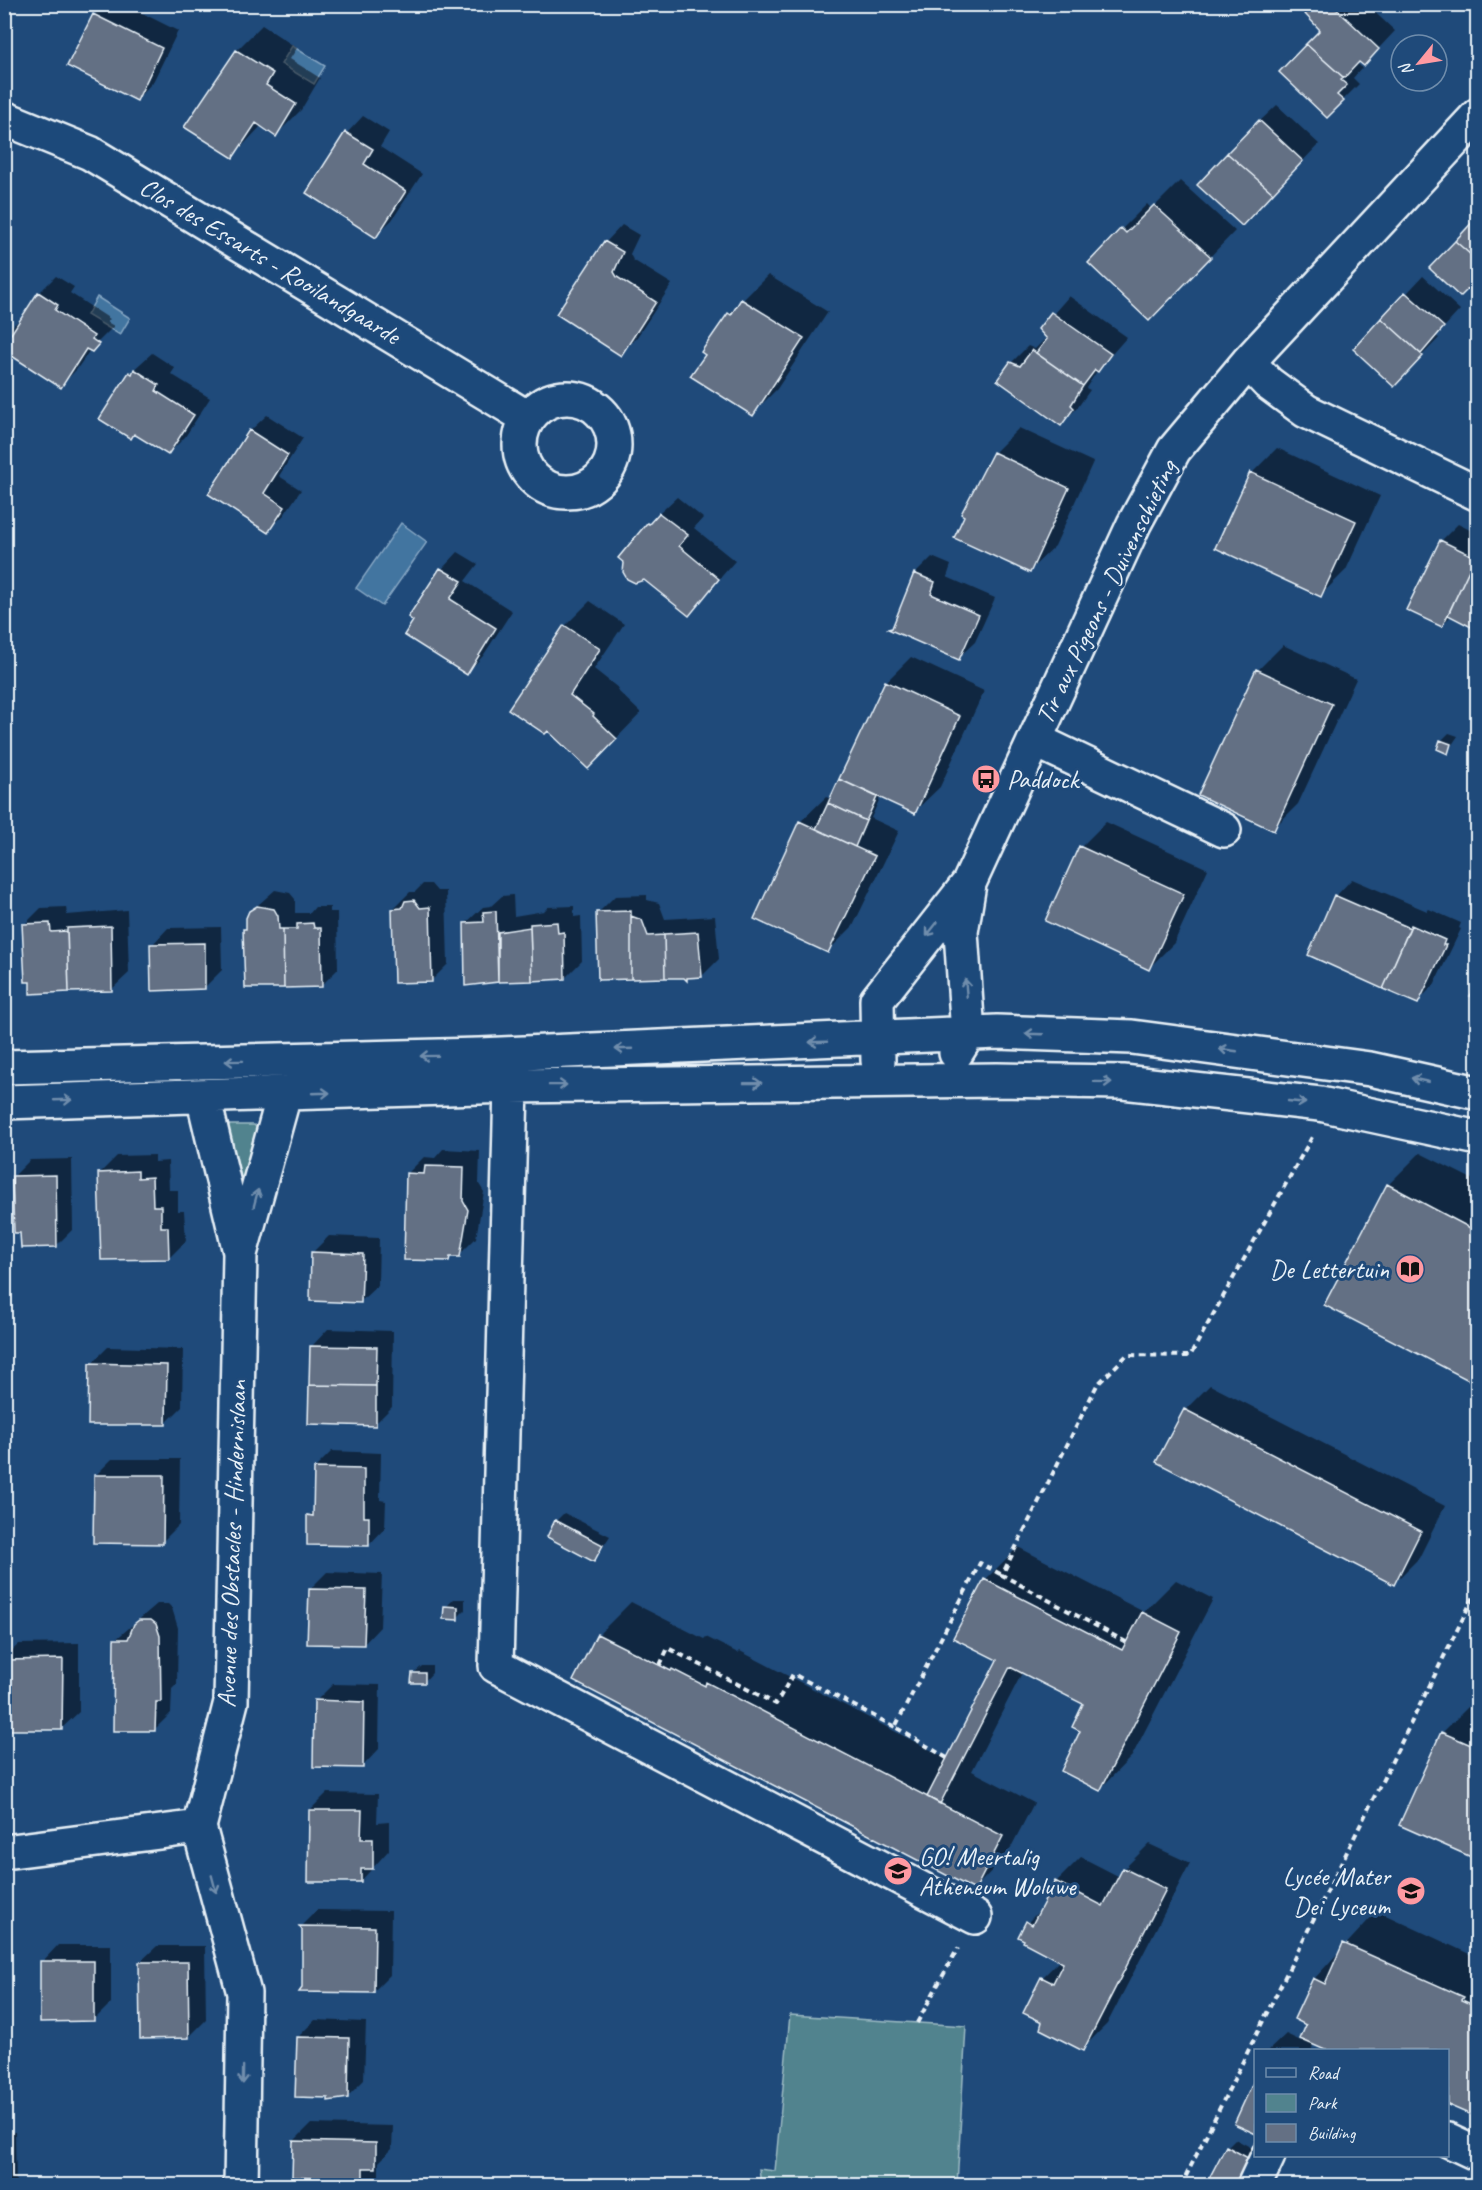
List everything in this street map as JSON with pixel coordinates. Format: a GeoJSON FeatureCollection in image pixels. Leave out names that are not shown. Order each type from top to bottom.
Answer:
{"type":"FeatureCollection","features":[{"type":"Feature","properties":{"kind":"street","name":"Tir aux Pigeons - Duivenschieting"},"geometry":{"type":"LineString","coordinates":[[880,1080],[877,1000],[969,883],[1134,524],[1174,450],[1248,362],[1478,115]]}},
{"type":"Feature","properties":{"kind":"street","name":"Clos des Essarts - Rooilandgaarde"},"geometry":{"type":"LineString","coordinates":[[4,118],[90,153],[528,418]]}},
{"type":"Feature","properties":{"kind":"street"},"geometry":{"type":"LineString","coordinates":[[1248,362],[1268,382],[1306,411],[1478,494]]}},
{"type":"Feature","properties":{"kind":"street"},"geometry":{"type":"LineString","coordinates":[[1035,740],[1224,830]]}},
{"type":"Feature","properties":{"kind":"street","name":"Tir aux Pigeons - Duivenschieting"},"geometry":{"type":"LineString","coordinates":[[968,1034],[961,932],[969,883]]}},
{"type":"Feature","properties":{"kind":"street"},"geometry":{"type":"LineString","coordinates":[[4,1067],[480,1055],[997,1032],[1132,1037],[1370,1069],[1478,1093]]}},
{"type":"Feature","properties":{"kind":"street"},"geometry":{"type":"LineString","coordinates":[[940,1080],[968,1034]]}},
{"type":"Feature","properties":{"kind":"street"},"geometry":{"type":"LineString","coordinates":[[4,1102],[284,1095],[512,1086],[880,1080],[1123,1082],[1320,1104],[1478,1138]]}},
{"type":"Feature","properties":{"kind":"street"},"geometry":{"type":"LineString","coordinates":[[512,1086],[496,1666],[975,1917]]}},
{"type":"Feature","properties":{"kind":"street","name":"Avenue des Obstacles - Hindernislaan"},"geometry":{"type":"LineString","coordinates":[[241,2186],[244,1993],[199,1827],[231,1702],[240,1254],[284,1095]]}},
{"type":"Feature","properties":{"kind":"street","name":"Avenue des Obstacles - Hindernislaan"},"geometry":{"type":"LineString","coordinates":[[203,1096],[240,1254]]}},
{"type":"Feature","properties":{"kind":"street"},"geometry":{"type":"LineString","coordinates":[[4,1852],[199,1827]]}},
{"type":"Feature","properties":{"kind":"street"},"geometry":{"type":"LineString","coordinates":[[1254,2186],[1268,2157]]}},
{"type":"Feature","properties":{"kind":"path"},"geometry":{"type":"LineString","coordinates":[[1002,1575],[1097,1385],[1127,1355],[1190,1356],[1310,1142],[1320,1104]]}},
{"type":"Feature","properties":{"kind":"path"},"geometry":{"type":"LineString","coordinates":[[895,1727],[980,1563],[1126,1642]]}},
{"type":"Feature","properties":{"kind":"path"},"geometry":{"type":"LineString","coordinates":[[1180,2186],[1478,1588]]}},
{"type":"Feature","properties":{"kind":"path"},"geometry":{"type":"LineString","coordinates":[[660,1665],[668,1648],[776,1704],[793,1674],[895,1727],[947,1758]]}},
{"type":"Feature","properties":{"kind":"path"},"geometry":{"type":"LineString","coordinates":[[917,2024],[975,1917]]}},
{"type":"Feature","properties":{"kind":"green space"},"geometry":{"type":"Polygon","coordinates":[[[227,1125],[254,1125],[259,1130],[245,1197],[222,1131],[227,1125]]]}},
{"type":"Feature","properties":{"kind":"green space"},"geometry":{"type":"Polygon","coordinates":[[[790,2015],[966,2026],[957,2185],[761,2185],[759,2169],[775,2171],[790,2015]]]}},
{"type":"Feature","properties":{"kind":"water"},"geometry":{"type":"Polygon","coordinates":[[[292,46],[325,66],[314,84],[281,64],[292,46]]]}},
{"type":"Feature","properties":{"kind":"water"},"geometry":{"type":"Polygon","coordinates":[[[97,297],[130,318],[120,335],[87,315],[97,297]]]}},
{"type":"Feature","properties":{"kind":"water"},"geometry":{"type":"Polygon","coordinates":[[[401,523],[427,542],[382,606],[356,588],[401,523]]]}},
{"type":"Feature","properties":{"kind":"building"},"geometry":{"type":"Polygon","coordinates":[[[1314,4],[1331,4],[1379,49],[1364,66],[1359,62],[1344,78],[1306,44],[1320,30],[1305,14],[1314,4]]]}},
{"type":"Feature","properties":{"kind":"building"},"geometry":{"type":"Polygon","coordinates":[[[93,14],[162,48],[137,101],[67,66],[93,14]]]}},
{"type":"Feature","properties":{"kind":"building"},"geometry":{"type":"Polygon","coordinates":[[[1306,44],[1344,78],[1341,80],[1347,85],[1337,95],[1344,101],[1327,118],[1279,72],[1306,44]]]}},
{"type":"Feature","properties":{"kind":"building"},"geometry":{"type":"Polygon","coordinates":[[[236,50],[273,73],[266,85],[296,104],[276,137],[256,123],[233,158],[184,127],[236,50]]]}},
{"type":"Feature","properties":{"kind":"building"},"geometry":{"type":"Polygon","coordinates":[[[1259,120],[1303,161],[1273,193],[1227,153],[1259,120]]]}},
{"type":"Feature","properties":{"kind":"building"},"geometry":{"type":"Polygon","coordinates":[[[345,132],[373,149],[364,164],[406,191],[376,238],[306,193],[345,132]]]}},
{"type":"Feature","properties":{"kind":"building"},"geometry":{"type":"Polygon","coordinates":[[[1227,153],[1273,193],[1242,226],[1197,185],[1227,153]]]}},
{"type":"Feature","properties":{"kind":"building"},"geometry":{"type":"Polygon","coordinates":[[[1154,205],[1211,257],[1149,321],[1088,263],[1121,228],[1126,233],[1154,205]]]}},
{"type":"Feature","properties":{"kind":"building"},"geometry":{"type":"Polygon","coordinates":[[[1478,216],[1478,261],[1455,241],[1478,216]]]}},
{"type":"Feature","properties":{"kind":"building"},"geometry":{"type":"Polygon","coordinates":[[[604,241],[623,252],[614,272],[617,277],[656,302],[621,356],[556,314],[604,241]]]}},
{"type":"Feature","properties":{"kind":"building"},"geometry":{"type":"Polygon","coordinates":[[[1455,241],[1478,261],[1478,279],[1460,297],[1429,268],[1455,241]]]}},
{"type":"Feature","properties":{"kind":"building"},"geometry":{"type":"Polygon","coordinates":[[[38,292],[58,305],[55,310],[94,336],[92,339],[99,344],[92,352],[86,349],[61,388],[4,351],[4,332],[6,330],[11,334],[38,292]]]}},
{"type":"Feature","properties":{"kind":"building"},"geometry":{"type":"Polygon","coordinates":[[[1405,292],[1444,327],[1421,354],[1381,318],[1405,292]]]}},
{"type":"Feature","properties":{"kind":"building"},"geometry":{"type":"Polygon","coordinates":[[[741,299],[804,338],[753,416],[690,376],[705,355],[701,352],[728,313],[731,315],[741,299]]]}},
{"type":"Feature","properties":{"kind":"building"},"geometry":{"type":"Polygon","coordinates":[[[1051,312],[1111,354],[1098,372],[1095,370],[1083,386],[1036,353],[1047,339],[1038,329],[1051,312]]]}},
{"type":"Feature","properties":{"kind":"building"},"geometry":{"type":"Polygon","coordinates":[[[1381,318],[1423,356],[1394,387],[1353,349],[1381,318]]]}},
{"type":"Feature","properties":{"kind":"building"},"geometry":{"type":"Polygon","coordinates":[[[1032,350],[1083,386],[1071,405],[1074,408],[1061,426],[997,380],[1010,362],[1020,366],[1032,350]]]}},
{"type":"Feature","properties":{"kind":"building"},"geometry":{"type":"Polygon","coordinates":[[[134,369],[159,385],[156,391],[194,415],[168,455],[134,434],[131,439],[99,419],[129,372],[132,374],[134,369]]]}},
{"type":"Feature","properties":{"kind":"building"},"geometry":{"type":"Polygon","coordinates":[[[249,430],[288,455],[264,493],[285,507],[268,533],[208,494],[249,430]]]}},
{"type":"Feature","properties":{"kind":"building"},"geometry":{"type":"Polygon","coordinates":[[[993,452],[1069,488],[1030,573],[954,538],[964,516],[961,514],[993,452]]]}},
{"type":"Feature","properties":{"kind":"building"},"geometry":{"type":"Polygon","coordinates":[[[1250,472],[1356,521],[1321,597],[1215,548],[1250,472]]]}},
{"type":"Feature","properties":{"kind":"building"},"geometry":{"type":"Polygon","coordinates":[[[659,513],[688,535],[679,546],[719,579],[689,616],[644,580],[635,583],[627,579],[623,572],[624,563],[618,558],[647,523],[649,524],[659,513]]]}},
{"type":"Feature","properties":{"kind":"building"},"geometry":{"type":"Polygon","coordinates":[[[1440,540],[1475,557],[1442,627],[1406,610],[1440,540]]]}},
{"type":"Feature","properties":{"kind":"building"},"geometry":{"type":"Polygon","coordinates":[[[1475,557],[1478,558],[1477,630],[1448,615],[1475,557]]]}},
{"type":"Feature","properties":{"kind":"building"},"geometry":{"type":"Polygon","coordinates":[[[440,568],[462,581],[450,599],[496,628],[467,675],[404,635],[413,621],[408,617],[440,568]]]}},
{"type":"Feature","properties":{"kind":"building"},"geometry":{"type":"Polygon","coordinates":[[[914,573],[935,582],[931,594],[979,615],[959,660],[888,629],[892,628],[914,573]]]}},
{"type":"Feature","properties":{"kind":"building"},"geometry":{"type":"Polygon","coordinates":[[[564,625],[600,649],[570,695],[594,714],[593,716],[617,739],[588,769],[548,731],[545,734],[508,709],[564,625]]]}},
{"type":"Feature","properties":{"kind":"building"},"geometry":{"type":"Polygon","coordinates":[[[1256,669],[1332,704],[1274,831],[1198,795],[1256,669]]]}},
{"type":"Feature","properties":{"kind":"building"},"geometry":{"type":"Polygon","coordinates":[[[885,681],[960,716],[915,814],[839,779],[885,681]]]}},
{"type":"Feature","properties":{"kind":"building"},"geometry":{"type":"Polygon","coordinates":[[[1440,740],[1451,744],[1448,754],[1437,749],[1440,740]]]}},
{"type":"Feature","properties":{"kind":"building"},"geometry":{"type":"Polygon","coordinates":[[[839,779],[877,797],[866,821],[828,803],[839,779]]]}},
{"type":"Feature","properties":{"kind":"building"},"geometry":{"type":"Polygon","coordinates":[[[828,803],[866,821],[855,847],[816,829],[828,803]]]}},
{"type":"Feature","properties":{"kind":"building"},"geometry":{"type":"Polygon","coordinates":[[[799,821],[875,856],[828,953],[754,919],[799,821]]]}},
{"type":"Feature","properties":{"kind":"building"},"geometry":{"type":"Polygon","coordinates":[[[1079,846],[1184,894],[1149,970],[1045,921],[1079,846]]]}},
{"type":"Feature","properties":{"kind":"building"},"geometry":{"type":"Polygon","coordinates":[[[1334,895],[1410,928],[1383,989],[1308,955],[1334,895]]]}},
{"type":"Feature","properties":{"kind":"building"},"geometry":{"type":"Polygon","coordinates":[[[414,900],[420,908],[430,907],[432,982],[394,983],[392,909],[402,908],[405,901],[414,900]]]}},
{"type":"Feature","properties":{"kind":"building"},"geometry":{"type":"Polygon","coordinates":[[[257,906],[274,909],[278,916],[279,929],[283,929],[284,988],[245,988],[243,929],[246,929],[246,918],[249,911],[257,906]]]}},
{"type":"Feature","properties":{"kind":"building"},"geometry":{"type":"Polygon","coordinates":[[[496,911],[498,982],[465,986],[464,923],[484,922],[483,912],[496,911]]]}},
{"type":"Feature","properties":{"kind":"building"},"geometry":{"type":"Polygon","coordinates":[[[631,911],[631,979],[598,980],[596,912],[631,911]]]}},
{"type":"Feature","properties":{"kind":"building"},"geometry":{"type":"Polygon","coordinates":[[[631,916],[642,920],[648,936],[664,935],[665,978],[631,979],[631,916]]]}},
{"type":"Feature","properties":{"kind":"building"},"geometry":{"type":"Polygon","coordinates":[[[557,922],[558,933],[564,932],[565,979],[532,981],[530,924],[557,922]]]}},
{"type":"Feature","properties":{"kind":"building"},"geometry":{"type":"Polygon","coordinates":[[[50,923],[51,932],[67,931],[69,992],[30,994],[30,982],[25,982],[22,924],[50,923]]]}},
{"type":"Feature","properties":{"kind":"building"},"geometry":{"type":"Polygon","coordinates":[[[313,923],[314,928],[321,928],[322,987],[284,988],[283,929],[297,929],[297,924],[313,923]]]}},
{"type":"Feature","properties":{"kind":"building"},"geometry":{"type":"Polygon","coordinates":[[[1411,925],[1445,940],[1443,945],[1446,945],[1418,1004],[1383,989],[1411,925]]]}},
{"type":"Feature","properties":{"kind":"building"},"geometry":{"type":"Polygon","coordinates":[[[111,926],[112,991],[69,992],[67,928],[111,926]]]}},
{"type":"Feature","properties":{"kind":"building"},"geometry":{"type":"Polygon","coordinates":[[[530,927],[532,981],[498,982],[498,932],[530,927]]]}},
{"type":"Feature","properties":{"kind":"building"},"geometry":{"type":"Polygon","coordinates":[[[698,932],[702,977],[687,978],[687,981],[684,978],[665,978],[664,934],[698,932]]]}},
{"type":"Feature","properties":{"kind":"building"},"geometry":{"type":"Polygon","coordinates":[[[205,943],[205,989],[151,991],[150,944],[205,943]]]}},
{"type":"Feature","properties":{"kind":"building"},"geometry":{"type":"Polygon","coordinates":[[[1478,981],[1478,999],[1470,996],[1478,981]]]}},
{"type":"Feature","properties":{"kind":"building"},"geometry":{"type":"Polygon","coordinates":[[[425,1166],[464,1167],[463,1201],[468,1210],[460,1257],[450,1257],[449,1261],[404,1260],[406,1173],[424,1174],[425,1166]]]}},
{"type":"Feature","properties":{"kind":"building"},"geometry":{"type":"Polygon","coordinates":[[[138,1171],[138,1178],[152,1177],[153,1206],[161,1206],[161,1227],[168,1227],[169,1259],[101,1260],[98,1173],[138,1171]]]}},
{"type":"Feature","properties":{"kind":"building"},"geometry":{"type":"Polygon","coordinates":[[[56,1175],[57,1247],[21,1248],[20,1233],[14,1233],[12,1176],[56,1175]]]}},
{"type":"Feature","properties":{"kind":"building","name":"De Lettertuin"},"geometry":{"type":"Polygon","coordinates":[[[1387,1184],[1478,1232],[1478,1385],[1324,1305],[1387,1184]]]}},
{"type":"Feature","properties":{"kind":"building"},"geometry":{"type":"Polygon","coordinates":[[[311,1252],[363,1254],[361,1303],[310,1301],[311,1252]]]}},
{"type":"Feature","properties":{"kind":"building"},"geometry":{"type":"Polygon","coordinates":[[[310,1346],[377,1347],[376,1386],[309,1385],[310,1346]]]}},
{"type":"Feature","properties":{"kind":"building"},"geometry":{"type":"Polygon","coordinates":[[[89,1363],[167,1365],[166,1425],[88,1425],[89,1363]]]}},
{"type":"Feature","properties":{"kind":"building"},"geometry":{"type":"Polygon","coordinates":[[[309,1385],[376,1386],[376,1426],[308,1424],[309,1385]]]}},
{"type":"Feature","properties":{"kind":"building"},"geometry":{"type":"Polygon","coordinates":[[[1184,1409],[1421,1531],[1394,1585],[1156,1462],[1184,1409]]]}},
{"type":"Feature","properties":{"kind":"building"},"geometry":{"type":"Polygon","coordinates":[[[314,1468],[364,1469],[364,1517],[369,1517],[369,1546],[307,1545],[307,1515],[313,1516],[314,1468]]]}},
{"type":"Feature","properties":{"kind":"building"},"geometry":{"type":"Polygon","coordinates":[[[94,1475],[164,1475],[163,1544],[93,1543],[94,1475]]]}},
{"type":"Feature","properties":{"kind":"building"},"geometry":{"type":"Polygon","coordinates":[[[555,1520],[603,1545],[594,1562],[547,1537],[555,1520]]]}},
{"type":"Feature","properties":{"kind":"building"},"geometry":{"type":"Polygon","coordinates":[[[984,1579],[1122,1650],[1142,1612],[1181,1632],[1100,1791],[1061,1771],[1080,1731],[1072,1727],[1083,1704],[1010,1667],[940,1804],[927,1797],[997,1660],[953,1638],[984,1579]]]}},
{"type":"Feature","properties":{"kind":"building"},"geometry":{"type":"Polygon","coordinates":[[[309,1589],[366,1590],[364,1645],[307,1644],[309,1589]]]}},
{"type":"Feature","properties":{"kind":"building"},"geometry":{"type":"Polygon","coordinates":[[[444,1606],[458,1607],[458,1620],[443,1619],[444,1606]]]}},
{"type":"Feature","properties":{"kind":"building"},"geometry":{"type":"Polygon","coordinates":[[[139,1620],[151,1620],[156,1624],[160,1636],[161,1702],[156,1702],[155,1731],[113,1731],[114,1639],[128,1639],[134,1624],[139,1620]]]}},
{"type":"Feature","properties":{"kind":"building"},"geometry":{"type":"Polygon","coordinates":[[[597,1634],[705,1686],[706,1682],[1003,1836],[975,1890],[573,1681],[597,1634]]]}},
{"type":"Feature","properties":{"kind":"building"},"geometry":{"type":"Polygon","coordinates":[[[63,1659],[62,1730],[4,1730],[4,1660],[63,1659]]]}},
{"type":"Feature","properties":{"kind":"building"},"geometry":{"type":"Polygon","coordinates":[[[412,1673],[425,1673],[425,1683],[411,1683],[412,1673]]]}},
{"type":"Feature","properties":{"kind":"building"},"geometry":{"type":"Polygon","coordinates":[[[1478,1676],[1478,1699],[1468,1694],[1478,1676]]]}},
{"type":"Feature","properties":{"kind":"building"},"geometry":{"type":"Polygon","coordinates":[[[314,1700],[364,1702],[363,1768],[313,1767],[314,1700]]]}},
{"type":"Feature","properties":{"kind":"building"},"geometry":{"type":"Polygon","coordinates":[[[1441,1732],[1478,1748],[1478,1860],[1399,1825],[1441,1732]]]}},
{"type":"Feature","properties":{"kind":"building"},"geometry":{"type":"Polygon","coordinates":[[[309,1810],[362,1810],[361,1839],[373,1839],[373,1869],[361,1869],[361,1882],[308,1882],[309,1810]]]}},
{"type":"Feature","properties":{"kind":"building"},"geometry":{"type":"Polygon","coordinates":[[[1123,1868],[1166,1889],[1083,2051],[1040,2029],[1042,2022],[1023,2013],[1041,1977],[1053,1983],[1063,1963],[1023,1942],[1024,1940],[1018,1937],[1026,1921],[1032,1925],[1055,1881],[1103,1906],[1123,1868]]]}},
{"type":"Feature","properties":{"kind":"building"},"geometry":{"type":"Polygon","coordinates":[[[299,1926],[375,1927],[374,1993],[299,1992],[302,1988],[302,1930],[299,1926]]]}},
{"type":"Feature","properties":{"kind":"building"},"geometry":{"type":"Polygon","coordinates":[[[1343,1943],[1464,1997],[1462,2000],[1478,2007],[1478,2118],[1449,2105],[1449,2049],[1323,2049],[1300,2039],[1306,2025],[1294,2019],[1313,1978],[1325,1984],[1343,1943]]]}},
{"type":"Feature","properties":{"kind":"building"},"geometry":{"type":"Polygon","coordinates":[[[40,1961],[94,1961],[94,2021],[40,2022],[40,1961]]]}},
{"type":"Feature","properties":{"kind":"building"},"geometry":{"type":"Polygon","coordinates":[[[139,1962],[188,1962],[189,2038],[140,2039],[139,1962]]]}},
{"type":"Feature","properties":{"kind":"building"},"geometry":{"type":"Polygon","coordinates":[[[297,2037],[349,2038],[348,2098],[328,2101],[328,2098],[295,2097],[297,2037]]]}},
{"type":"Feature","properties":{"kind":"building"},"geometry":{"type":"Polygon","coordinates":[[[1254,2080],[1254,2133],[1234,2124],[1254,2080]]]}},
{"type":"Feature","properties":{"kind":"building"},"geometry":{"type":"Polygon","coordinates":[[[293,2141],[376,2143],[376,2168],[363,2168],[363,2186],[311,2186],[312,2178],[292,2177],[293,2141]]]}},
{"type":"Feature","properties":{"kind":"building"},"geometry":{"type":"Polygon","coordinates":[[[1226,2146],[1250,2159],[1236,2186],[1205,2186],[1226,2146]]]}},
{"type":"Feature","properties":{"kind":"place","name":"Paddock"},"geometry":{"type":"Point","coordinates":[986,779]}},
{"type":"Feature","properties":{"kind":"place","name":"De Lettertuin"},"geometry":{"type":"Point","coordinates":[1410,1269]}},
{"type":"Feature","properties":{"kind":"place","name":"GO! Meertalig Atheneum Woluwe"},"geometry":{"type":"Point","coordinates":[898,1871]}},
{"type":"Feature","properties":{"kind":"place","name":"Lycée Mater Dei Lyceum"},"geometry":{"type":"Point","coordinates":[1411,1891]}}]}
